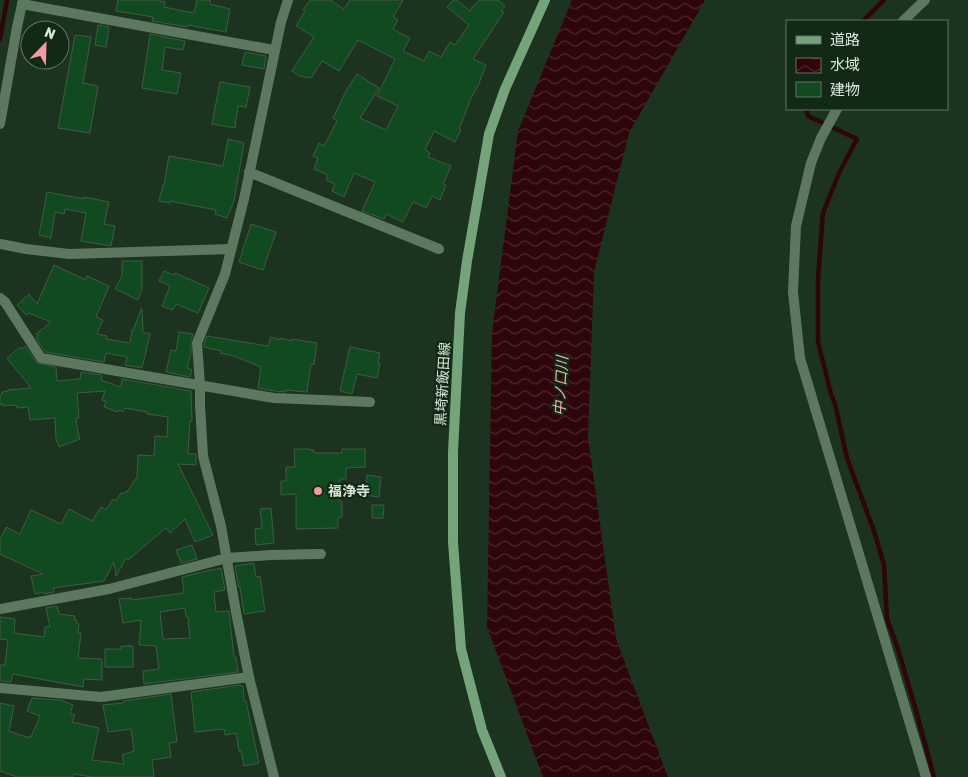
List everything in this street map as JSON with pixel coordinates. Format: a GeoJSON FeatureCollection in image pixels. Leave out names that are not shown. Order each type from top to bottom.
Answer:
{"type":"FeatureCollection","features":[{"type":"Feature","properties":{"kind":"main road","name":"黒埼新飯田線"},"geometry":{"type":"LineString","coordinates":[[501,777],[482,730],[461,649],[453,542],[453,452],[460,313],[489,134],[505,89],[545,0]]}},
{"type":"Feature","properties":{"kind":"street"},"geometry":{"type":"LineString","coordinates":[[274,777],[249,677],[221,526],[203,456],[197,343],[226,274],[244,199],[274,50],[288,0]]}},
{"type":"Feature","properties":{"kind":"street"},"geometry":{"type":"LineString","coordinates":[[904,20],[925,0]]}},
{"type":"Feature","properties":{"kind":"street"},"geometry":{"type":"LineString","coordinates":[[0,124],[22,2],[274,50]]}},
{"type":"Feature","properties":{"kind":"street"},"geometry":{"type":"LineString","coordinates":[[836,110],[821,138],[811,163],[796,226],[793,292],[800,358],[926,777]]}},
{"type":"Feature","properties":{"kind":"street"},"geometry":{"type":"LineString","coordinates":[[249,172],[439,249]]}},
{"type":"Feature","properties":{"kind":"street"},"geometry":{"type":"LineString","coordinates":[[0,244],[69,254],[231,249]]}},
{"type":"Feature","properties":{"kind":"street"},"geometry":{"type":"LineString","coordinates":[[0,298],[5,302],[41,358],[274,398],[370,402]]}},
{"type":"Feature","properties":{"kind":"street"},"geometry":{"type":"LineString","coordinates":[[0,609],[109,589],[227,558],[321,554]]}},
{"type":"Feature","properties":{"kind":"street"},"geometry":{"type":"LineString","coordinates":[[0,688],[101,697],[249,677]]}},
{"type":"Feature","properties":{"kind":"water","name":"中ノ口川"},"geometry":{"type":"Polygon","coordinates":[[[572,0],[705,0],[629,133],[594,272],[588,437],[616,639],[668,777],[543,777],[487,627],[492,333],[518,131],[572,0]]]}},
{"type":"Feature","properties":{"kind":"building"},"geometry":{"type":"Polygon","coordinates":[[[118,0],[160,0],[165,2],[164,7],[194,13],[197,0],[210,0],[210,4],[230,9],[226,32],[152,21],[153,17],[116,11],[118,0]]]}},
{"type":"Feature","properties":{"kind":"building"},"geometry":{"type":"Polygon","coordinates":[[[310,0],[330,0],[344,9],[350,0],[403,0],[393,17],[398,20],[393,29],[410,38],[403,51],[424,61],[429,51],[441,57],[450,42],[455,45],[469,25],[447,7],[453,0],[457,0],[470,11],[479,0],[498,0],[505,6],[501,11],[504,12],[473,59],[486,65],[471,98],[459,129],[461,130],[455,142],[434,131],[425,150],[430,153],[428,157],[451,166],[443,184],[446,185],[440,200],[432,196],[426,208],[413,202],[403,222],[386,214],[384,219],[362,211],[375,182],[354,173],[344,197],[332,191],[335,184],[326,180],[328,175],[314,169],[318,158],[313,156],[319,143],[324,146],[337,121],[333,118],[346,91],[357,74],[379,88],[360,118],[386,130],[398,106],[377,96],[395,59],[358,40],[339,71],[322,61],[311,78],[299,76],[292,71],[314,37],[296,26],[310,0]]]}},
{"type":"Feature","properties":{"kind":"building"},"geometry":{"type":"Polygon","coordinates":[[[98,25],[109,27],[106,47],[95,45],[98,25]]]}},
{"type":"Feature","properties":{"kind":"building"},"geometry":{"type":"Polygon","coordinates":[[[150,34],[185,41],[183,50],[165,47],[162,70],[181,73],[177,94],[142,88],[150,34]]]}},
{"type":"Feature","properties":{"kind":"building"},"geometry":{"type":"Polygon","coordinates":[[[75,35],[91,37],[83,83],[98,86],[90,133],[58,128],[75,35]]]}},
{"type":"Feature","properties":{"kind":"building"},"geometry":{"type":"Polygon","coordinates":[[[245,52],[266,56],[264,69],[242,65],[245,52]]]}},
{"type":"Feature","properties":{"kind":"building"},"geometry":{"type":"Polygon","coordinates":[[[220,82],[250,87],[246,107],[238,106],[235,128],[212,124],[220,82]]]}},
{"type":"Feature","properties":{"kind":"building"},"geometry":{"type":"Polygon","coordinates":[[[228,139],[244,143],[234,201],[227,218],[215,214],[216,210],[170,201],[170,203],[159,201],[169,156],[223,166],[228,139]]]}},
{"type":"Feature","properties":{"kind":"building"},"geometry":{"type":"Polygon","coordinates":[[[47,192],[109,202],[104,224],[115,226],[111,246],[81,241],[86,213],[65,209],[64,214],[55,212],[51,238],[39,235],[47,192]]]}},
{"type":"Feature","properties":{"kind":"building"},"geometry":{"type":"Polygon","coordinates":[[[251,224],[276,232],[263,270],[239,262],[251,224]]]}},
{"type":"Feature","properties":{"kind":"building"},"geometry":{"type":"Polygon","coordinates":[[[122,261],[142,261],[142,289],[138,300],[115,289],[122,276],[122,261]]]}},
{"type":"Feature","properties":{"kind":"building"},"geometry":{"type":"Polygon","coordinates":[[[54,265],[86,280],[87,276],[109,286],[96,317],[103,320],[97,334],[107,336],[106,339],[130,343],[132,330],[142,309],[143,332],[150,334],[142,368],[125,365],[127,357],[106,353],[104,362],[45,352],[36,338],[38,336],[36,334],[51,322],[29,313],[26,315],[17,305],[29,294],[37,304],[54,265]]]}},
{"type":"Feature","properties":{"kind":"building"},"geometry":{"type":"Polygon","coordinates":[[[164,271],[174,275],[175,273],[209,288],[198,313],[176,304],[173,310],[162,306],[170,286],[159,281],[164,271]]]}},
{"type":"Feature","properties":{"kind":"building"},"geometry":{"type":"Polygon","coordinates":[[[179,332],[193,334],[187,368],[192,370],[190,377],[166,372],[171,350],[176,351],[179,332]]]}},
{"type":"Feature","properties":{"kind":"building"},"geometry":{"type":"Polygon","coordinates":[[[207,336],[268,346],[271,337],[280,340],[280,338],[317,343],[314,365],[311,364],[307,392],[286,390],[286,392],[258,388],[261,367],[234,356],[220,353],[221,351],[204,347],[207,336]]]}},
{"type":"Feature","properties":{"kind":"building"},"geometry":{"type":"Polygon","coordinates":[[[25,346],[37,363],[56,367],[57,381],[80,379],[81,372],[102,375],[101,380],[121,387],[122,379],[191,391],[192,421],[190,421],[188,454],[196,454],[196,465],[178,464],[213,535],[195,542],[185,519],[170,533],[166,528],[128,560],[126,558],[116,576],[114,562],[104,581],[53,588],[54,592],[35,594],[31,576],[43,574],[0,554],[0,540],[6,527],[20,534],[31,510],[61,524],[69,509],[92,521],[101,507],[106,510],[113,499],[116,501],[121,493],[127,492],[137,477],[138,455],[154,456],[155,436],[167,437],[168,417],[125,408],[123,412],[119,410],[118,412],[104,407],[106,401],[102,400],[105,391],[77,393],[79,418],[76,418],[80,439],[59,447],[56,439],[55,418],[30,420],[28,407],[17,408],[16,405],[0,405],[0,394],[2,392],[31,388],[7,358],[20,347],[22,349],[25,346]]]}},
{"type":"Feature","properties":{"kind":"building"},"geometry":{"type":"Polygon","coordinates":[[[350,347],[380,353],[377,378],[357,374],[352,394],[340,391],[350,347]]]}},
{"type":"Feature","properties":{"kind":"building"},"geometry":{"type":"Polygon","coordinates":[[[294,449],[310,449],[314,450],[314,453],[342,453],[342,449],[365,449],[365,467],[346,468],[346,479],[340,479],[342,517],[338,517],[338,528],[296,529],[296,494],[281,495],[281,481],[286,481],[286,467],[295,467],[294,449]]]}},
{"type":"Feature","properties":{"kind":"building"},"geometry":{"type":"Polygon","coordinates":[[[367,475],[381,477],[379,497],[365,495],[367,475]]]}},
{"type":"Feature","properties":{"kind":"building"},"geometry":{"type":"Polygon","coordinates":[[[372,505],[384,505],[383,518],[372,518],[372,505]]]}},
{"type":"Feature","properties":{"kind":"building"},"geometry":{"type":"Polygon","coordinates":[[[271,508],[274,543],[256,545],[255,529],[262,528],[260,509],[271,508]]]}},
{"type":"Feature","properties":{"kind":"building"},"geometry":{"type":"Polygon","coordinates":[[[192,545],[197,559],[181,563],[176,550],[192,545]]]}},
{"type":"Feature","properties":{"kind":"building"},"geometry":{"type":"Polygon","coordinates":[[[254,563],[256,577],[260,576],[265,611],[244,614],[235,566],[254,563]]]}},
{"type":"Feature","properties":{"kind":"building"},"geometry":{"type":"Polygon","coordinates":[[[221,568],[225,590],[214,592],[216,612],[229,611],[234,657],[236,657],[238,672],[144,684],[143,671],[159,669],[156,646],[139,645],[141,620],[123,623],[119,599],[131,598],[131,600],[184,593],[182,577],[221,568]],[[185,608],[160,612],[163,639],[190,638],[188,617],[186,617],[185,608]]]}},
{"type":"Feature","properties":{"kind":"building"},"geometry":{"type":"Polygon","coordinates":[[[57,606],[59,614],[75,616],[74,620],[77,620],[76,623],[79,624],[78,633],[81,633],[78,658],[102,659],[102,680],[84,679],[83,687],[13,674],[11,682],[0,681],[0,665],[5,665],[8,640],[0,639],[0,617],[15,619],[14,633],[44,637],[45,627],[50,627],[46,608],[57,606]]]}},
{"type":"Feature","properties":{"kind":"building"},"geometry":{"type":"Polygon","coordinates":[[[121,646],[133,646],[133,667],[105,667],[105,649],[121,649],[121,646]]]}},
{"type":"Feature","properties":{"kind":"building"},"geometry":{"type":"Polygon","coordinates":[[[243,686],[244,701],[246,701],[259,763],[244,766],[236,733],[225,735],[224,729],[195,732],[191,692],[243,686]]]}},
{"type":"Feature","properties":{"kind":"building"},"geometry":{"type":"Polygon","coordinates":[[[171,694],[177,742],[169,743],[171,757],[152,760],[154,777],[92,777],[74,774],[73,777],[17,777],[0,771],[0,703],[14,706],[9,731],[29,738],[40,716],[27,711],[32,698],[60,700],[73,705],[70,714],[75,715],[72,722],[99,728],[92,760],[124,764],[122,755],[134,751],[131,729],[108,732],[103,705],[171,694]]]}},
{"type":"Feature","properties":{"kind":"waterway"},"geometry":{"type":"LineString","coordinates":[[0,39],[7,0]]}},
{"type":"Feature","properties":{"kind":"waterway"},"geometry":{"type":"LineString","coordinates":[[864,20],[884,0]]}},
{"type":"Feature","properties":{"kind":"waterway"},"geometry":{"type":"LineString","coordinates":[[806,110],[808,116],[857,139],[839,173],[823,213],[818,278],[818,342],[847,458],[874,531],[884,565],[887,619],[897,646],[934,777]]}},
{"type":"Feature","properties":{"kind":"place","name":"福浄寺"},"geometry":{"type":"Point","coordinates":[318,491]}}]}
